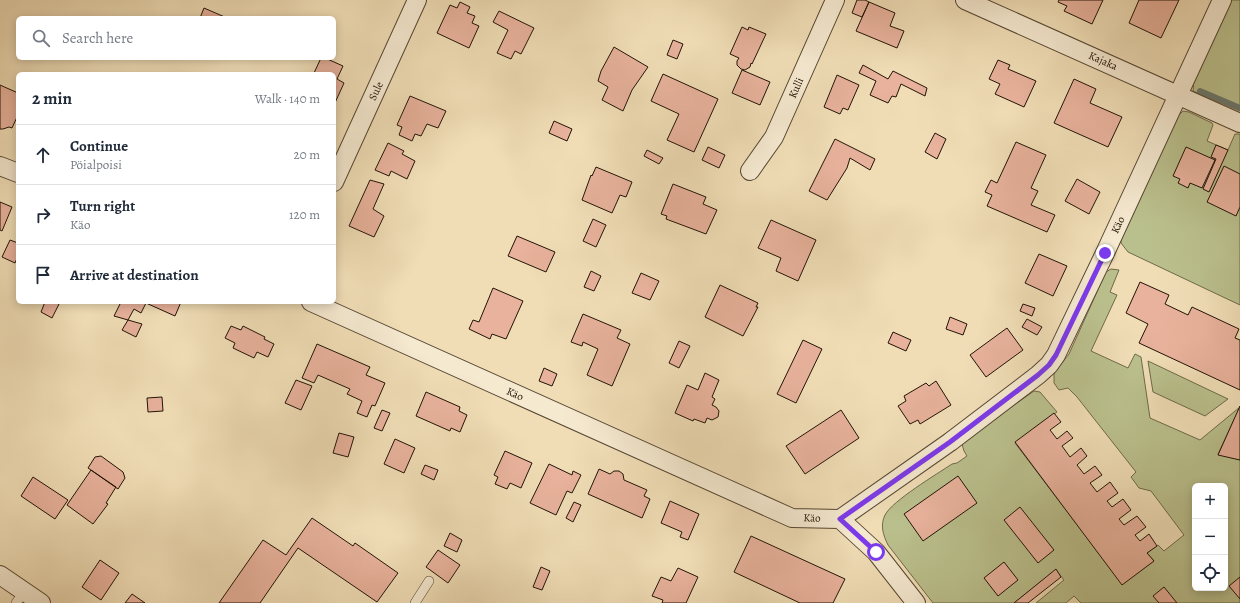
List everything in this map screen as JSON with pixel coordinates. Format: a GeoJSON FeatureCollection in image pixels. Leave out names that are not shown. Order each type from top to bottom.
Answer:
{"type":"FeatureCollection","features":[{"type":"Feature","properties":{"kind":"street","name":"Sule"},"geometry":{"type":"LineString","coordinates":[[336,178],[417,0]]}},
{"type":"Feature","properties":{"kind":"street","name":"Kulli"},"geometry":{"type":"LineString","coordinates":[[750,171],[774,137],[835,0]]}},
{"type":"Feature","properties":{"kind":"street","name":"Kajaka"},"geometry":{"type":"LineString","coordinates":[[965,0],[1240,123]]}},
{"type":"Feature","properties":{"kind":"street","name":"Käo"},"geometry":{"type":"LineString","coordinates":[[315,304],[792,518],[840,519],[950,442],[1049,365],[1056,355],[1099,266],[1222,0]]}},
{"type":"Feature","properties":{"kind":"street"},"geometry":{"type":"LineString","coordinates":[[0,166],[16,173]]}},
{"type":"Feature","properties":{"kind":"street"},"geometry":{"type":"LineString","coordinates":[[840,519],[876,552],[916,603]]}},
{"type":"Feature","properties":{"kind":"street"},"geometry":{"type":"LineString","coordinates":[[0,575],[20,597],[41,603]]}},
{"type":"Feature","properties":{"kind":"lane"},"geometry":{"type":"LineString","coordinates":[[415,603],[429,581]]}},
{"type":"Feature","properties":{"kind":"green space"},"geometry":{"type":"Polygon","coordinates":[[[1230,0],[1240,0],[1240,111],[1193,91],[1194,79],[1230,0]]]}},
{"type":"Feature","properties":{"kind":"green space"},"geometry":{"type":"Polygon","coordinates":[[[1183,111],[1189,112],[1212,123],[1213,125],[1207,141],[1228,150],[1235,134],[1240,134],[1240,305],[1128,252],[1121,243],[1121,236],[1178,116],[1183,111]]]}},
{"type":"Feature","properties":{"kind":"green space"},"geometry":{"type":"Polygon","coordinates":[[[1111,269],[1119,270],[1110,292],[1117,295],[1091,351],[1128,368],[1135,354],[1141,357],[1150,418],[1200,440],[1240,407],[1218,454],[1240,460],[1240,603],[1081,603],[1074,596],[1066,603],[1036,603],[1064,580],[1056,570],[1014,603],[933,603],[888,545],[883,530],[883,519],[889,509],[916,488],[967,456],[962,444],[973,434],[1034,391],[1040,392],[1057,412],[1015,443],[1122,584],[1154,561],[1147,553],[1158,545],[1164,551],[1184,535],[1151,491],[1139,488],[1131,477],[1136,472],[1077,397],[1068,388],[1059,390],[1054,383],[1054,373],[1069,354],[1106,272],[1111,269]]]}},
{"type":"Feature","properties":{"kind":"green space"},"geometry":{"type":"Polygon","coordinates":[[[1148,361],[1228,399],[1205,416],[1153,392],[1148,361]]]}},
{"type":"Feature","properties":{"kind":"building"},"geometry":{"type":"Polygon","coordinates":[[[857,0],[865,0],[869,2],[862,17],[852,13],[857,0]]]}},
{"type":"Feature","properties":{"kind":"building"},"geometry":{"type":"Polygon","coordinates":[[[1059,0],[1103,0],[1092,24],[1064,11],[1067,6],[1058,2],[1059,0]]]}},
{"type":"Feature","properties":{"kind":"building"},"geometry":{"type":"Polygon","coordinates":[[[1139,0],[1179,0],[1161,38],[1129,23],[1139,0]]]}},
{"type":"Feature","properties":{"kind":"building"},"geometry":{"type":"Polygon","coordinates":[[[460,2],[470,7],[467,13],[475,16],[472,23],[479,26],[469,48],[437,33],[450,5],[457,8],[460,2]]]}},
{"type":"Feature","properties":{"kind":"building"},"geometry":{"type":"Polygon","coordinates":[[[869,2],[895,13],[890,26],[904,31],[897,48],[856,31],[869,2]]]}},
{"type":"Feature","properties":{"kind":"building"},"geometry":{"type":"Polygon","coordinates":[[[204,8],[222,16],[201,16],[204,8]]]}},
{"type":"Feature","properties":{"kind":"building"},"geometry":{"type":"Polygon","coordinates":[[[499,11],[534,28],[521,54],[515,51],[511,59],[497,53],[508,30],[493,22],[499,11]]]}},
{"type":"Feature","properties":{"kind":"building"},"geometry":{"type":"Polygon","coordinates":[[[742,27],[748,30],[749,27],[766,34],[752,64],[751,63],[750,67],[745,70],[741,69],[737,65],[739,58],[730,54],[742,27]]]}},
{"type":"Feature","properties":{"kind":"building"},"geometry":{"type":"Polygon","coordinates":[[[673,40],[683,44],[677,59],[667,55],[673,40]]]}},
{"type":"Feature","properties":{"kind":"building"},"geometry":{"type":"Polygon","coordinates":[[[614,47],[648,67],[632,90],[623,111],[602,100],[608,87],[598,81],[601,71],[614,47]]]}},
{"type":"Feature","properties":{"kind":"building"},"geometry":{"type":"Polygon","coordinates":[[[320,60],[330,60],[343,66],[337,79],[344,83],[336,101],[336,72],[314,72],[320,60]]]}},
{"type":"Feature","properties":{"kind":"building"},"geometry":{"type":"Polygon","coordinates":[[[998,60],[1010,65],[1008,69],[1036,81],[1024,107],[995,94],[1000,84],[989,79],[998,60]]]}},
{"type":"Feature","properties":{"kind":"building"},"geometry":{"type":"Polygon","coordinates":[[[863,65],[888,79],[893,71],[927,88],[925,96],[901,84],[896,97],[892,96],[888,103],[870,95],[876,81],[859,73],[863,65]]]}},
{"type":"Feature","properties":{"kind":"building"},"geometry":{"type":"Polygon","coordinates":[[[742,70],[770,82],[760,105],[732,93],[742,70]]]}},
{"type":"Feature","properties":{"kind":"building"},"geometry":{"type":"Polygon","coordinates":[[[663,74],[718,99],[694,152],[667,140],[679,114],[651,101],[663,74]]]}},
{"type":"Feature","properties":{"kind":"building"},"geometry":{"type":"Polygon","coordinates":[[[837,75],[859,85],[848,110],[843,108],[840,114],[824,107],[837,75]]]}},
{"type":"Feature","properties":{"kind":"building"},"geometry":{"type":"Polygon","coordinates":[[[1074,79],[1096,89],[1090,103],[1122,117],[1108,147],[1054,123],[1074,79]]]}},
{"type":"Feature","properties":{"kind":"building"},"geometry":{"type":"Polygon","coordinates":[[[0,85],[16,92],[16,119],[12,128],[9,127],[0,129],[0,85]]]}},
{"type":"Feature","properties":{"kind":"building"},"geometry":{"type":"Polygon","coordinates":[[[410,96],[446,111],[438,128],[427,124],[421,136],[415,134],[412,141],[399,135],[402,127],[397,125],[410,96]]]}},
{"type":"Feature","properties":{"kind":"building"},"geometry":{"type":"Polygon","coordinates":[[[554,121],[572,129],[567,141],[549,133],[554,121]]]}},
{"type":"Feature","properties":{"kind":"building"},"geometry":{"type":"Polygon","coordinates":[[[935,133],[946,139],[937,159],[925,152],[935,133]]]}},
{"type":"Feature","properties":{"kind":"building"},"geometry":{"type":"Polygon","coordinates":[[[835,139],[875,159],[870,170],[850,158],[847,168],[827,200],[809,191],[835,139]]]}},
{"type":"Feature","properties":{"kind":"building"},"geometry":{"type":"Polygon","coordinates":[[[1016,142],[1046,155],[1031,188],[1038,191],[1031,205],[1055,215],[1047,232],[987,206],[992,195],[985,192],[991,180],[997,183],[1016,142]]]}},
{"type":"Feature","properties":{"kind":"building"},"geometry":{"type":"Polygon","coordinates":[[[388,143],[404,151],[402,154],[415,161],[407,179],[391,171],[389,176],[375,170],[388,143]]]}},
{"type":"Feature","properties":{"kind":"building"},"geometry":{"type":"Polygon","coordinates":[[[1216,145],[1228,150],[1209,192],[1203,189],[1216,159],[1211,157],[1216,145]]]}},
{"type":"Feature","properties":{"kind":"building"},"geometry":{"type":"Polygon","coordinates":[[[708,147],[725,155],[719,168],[702,160],[708,147]]]}},
{"type":"Feature","properties":{"kind":"building"},"geometry":{"type":"Polygon","coordinates":[[[1186,147],[1215,160],[1202,188],[1190,183],[1188,188],[1178,183],[1180,179],[1173,176],[1186,147]]]}},
{"type":"Feature","properties":{"kind":"building"},"geometry":{"type":"Polygon","coordinates":[[[647,150],[663,158],[659,164],[644,156],[647,150]]]}},
{"type":"Feature","properties":{"kind":"building"},"geometry":{"type":"Polygon","coordinates":[[[1224,166],[1240,174],[1240,207],[1236,216],[1207,202],[1224,166]]]}},
{"type":"Feature","properties":{"kind":"building"},"geometry":{"type":"Polygon","coordinates":[[[596,167],[632,182],[626,197],[620,195],[612,213],[582,200],[591,175],[592,176],[596,167]]]}},
{"type":"Feature","properties":{"kind":"building"},"geometry":{"type":"Polygon","coordinates":[[[1077,179],[1100,192],[1089,214],[1065,201],[1077,179]]]}},
{"type":"Feature","properties":{"kind":"building"},"geometry":{"type":"Polygon","coordinates":[[[370,180],[384,184],[373,209],[384,216],[374,237],[349,226],[370,180]]]}},
{"type":"Feature","properties":{"kind":"building"},"geometry":{"type":"Polygon","coordinates":[[[673,184],[706,197],[703,204],[717,210],[706,234],[666,219],[667,216],[661,214],[673,184]]]}},
{"type":"Feature","properties":{"kind":"building"},"geometry":{"type":"Polygon","coordinates":[[[0,202],[12,207],[2,231],[0,230],[0,202]]]}},
{"type":"Feature","properties":{"kind":"building"},"geometry":{"type":"Polygon","coordinates":[[[593,219],[606,225],[596,247],[583,241],[593,219]]]}},
{"type":"Feature","properties":{"kind":"building"},"geometry":{"type":"Polygon","coordinates":[[[771,220],[816,240],[798,281],[776,271],[781,258],[758,248],[771,220]]]}},
{"type":"Feature","properties":{"kind":"building"},"geometry":{"type":"Polygon","coordinates":[[[517,236],[555,252],[546,272],[508,256],[517,236]]]}},
{"type":"Feature","properties":{"kind":"building"},"geometry":{"type":"Polygon","coordinates":[[[10,240],[16,242],[15,263],[2,257],[10,240]]]}},
{"type":"Feature","properties":{"kind":"building"},"geometry":{"type":"Polygon","coordinates":[[[1039,254],[1067,266],[1053,296],[1025,283],[1039,254]]]}},
{"type":"Feature","properties":{"kind":"building"},"geometry":{"type":"Polygon","coordinates":[[[591,271],[601,276],[594,291],[584,287],[591,271]]]}},
{"type":"Feature","properties":{"kind":"building"},"geometry":{"type":"Polygon","coordinates":[[[641,273],[659,281],[650,300],[632,293],[641,273]]]}},
{"type":"Feature","properties":{"kind":"building"},"geometry":{"type":"Polygon","coordinates":[[[1140,282],[1169,295],[1165,304],[1188,315],[1192,307],[1239,329],[1235,338],[1240,340],[1240,390],[1139,343],[1148,324],[1126,313],[1140,282]]]}},
{"type":"Feature","properties":{"kind":"building"},"geometry":{"type":"Polygon","coordinates":[[[720,285],[758,303],[756,307],[758,307],[743,336],[705,317],[720,285]]]}},
{"type":"Feature","properties":{"kind":"building"},"geometry":{"type":"Polygon","coordinates":[[[493,288],[523,301],[506,339],[492,334],[490,339],[469,329],[473,320],[479,322],[493,288]]]}},
{"type":"Feature","properties":{"kind":"building"},"geometry":{"type":"Polygon","coordinates":[[[44,304],[59,304],[52,318],[41,312],[44,304]]]}},
{"type":"Feature","properties":{"kind":"building"},"geometry":{"type":"Polygon","coordinates":[[[120,304],[146,304],[141,313],[134,309],[128,320],[114,316],[120,304]]]}},
{"type":"Feature","properties":{"kind":"building"},"geometry":{"type":"Polygon","coordinates":[[[148,304],[180,304],[175,316],[148,304]]]}},
{"type":"Feature","properties":{"kind":"building"},"geometry":{"type":"Polygon","coordinates":[[[1023,304],[1035,308],[1032,316],[1020,311],[1023,304]]]}},
{"type":"Feature","properties":{"kind":"building"},"geometry":{"type":"Polygon","coordinates":[[[583,314],[621,330],[617,338],[630,344],[612,386],[587,375],[598,349],[583,342],[582,346],[571,342],[583,314]]]}},
{"type":"Feature","properties":{"kind":"building"},"geometry":{"type":"Polygon","coordinates":[[[950,317],[967,324],[963,335],[946,329],[950,317]]]}},
{"type":"Feature","properties":{"kind":"building"},"geometry":{"type":"Polygon","coordinates":[[[1027,319],[1042,327],[1037,335],[1022,327],[1027,319]]]}},
{"type":"Feature","properties":{"kind":"building"},"geometry":{"type":"Polygon","coordinates":[[[128,320],[142,324],[136,337],[122,330],[128,320]]]}},
{"type":"Feature","properties":{"kind":"building"},"geometry":{"type":"Polygon","coordinates":[[[231,326],[241,330],[243,326],[265,337],[264,339],[274,344],[268,357],[257,352],[254,358],[233,348],[235,343],[225,338],[231,326]]]}},
{"type":"Feature","properties":{"kind":"building"},"geometry":{"type":"Polygon","coordinates":[[[1007,328],[1023,350],[986,377],[970,355],[1007,328]]]}},
{"type":"Feature","properties":{"kind":"building"},"geometry":{"type":"Polygon","coordinates":[[[893,332],[911,340],[906,351],[888,343],[893,332]]]}},
{"type":"Feature","properties":{"kind":"building"},"geometry":{"type":"Polygon","coordinates":[[[803,340],[822,349],[796,403],[777,394],[803,340]]]}},
{"type":"Feature","properties":{"kind":"building"},"geometry":{"type":"Polygon","coordinates":[[[679,341],[690,346],[679,368],[669,363],[679,341]]]}},
{"type":"Feature","properties":{"kind":"building"},"geometry":{"type":"Polygon","coordinates":[[[317,344],[370,367],[366,375],[385,383],[375,406],[372,405],[367,417],[357,413],[362,401],[347,394],[350,389],[318,375],[314,383],[302,378],[317,344]]]}},
{"type":"Feature","properties":{"kind":"building"},"geometry":{"type":"Polygon","coordinates":[[[544,368],[557,374],[552,386],[539,381],[544,368]]]}},
{"type":"Feature","properties":{"kind":"building"},"geometry":{"type":"Polygon","coordinates":[[[705,373],[719,380],[712,397],[715,399],[712,405],[719,411],[718,417],[712,420],[707,418],[705,423],[694,419],[693,421],[675,413],[687,385],[698,390],[705,373]]]}},
{"type":"Feature","properties":{"kind":"building"},"geometry":{"type":"Polygon","coordinates":[[[296,380],[312,386],[301,410],[285,403],[296,380]]]}},
{"type":"Feature","properties":{"kind":"building"},"geometry":{"type":"Polygon","coordinates":[[[936,381],[951,405],[920,424],[918,420],[910,424],[898,406],[906,401],[904,396],[926,383],[929,386],[936,381]]]}},
{"type":"Feature","properties":{"kind":"building"},"geometry":{"type":"Polygon","coordinates":[[[426,392],[460,407],[459,411],[467,415],[460,432],[451,428],[450,431],[416,416],[426,392]]]}},
{"type":"Feature","properties":{"kind":"building"},"geometry":{"type":"Polygon","coordinates":[[[162,397],[163,411],[148,412],[147,398],[162,397]]]}},
{"type":"Feature","properties":{"kind":"building"},"geometry":{"type":"Polygon","coordinates":[[[1240,406],[1240,460],[1218,455],[1240,406]]]}},
{"type":"Feature","properties":{"kind":"building"},"geometry":{"type":"Polygon","coordinates":[[[382,410],[390,413],[382,431],[374,428],[382,410]]]}},
{"type":"Feature","properties":{"kind":"building"},"geometry":{"type":"Polygon","coordinates":[[[841,410],[859,438],[805,474],[786,446],[841,410]]]}},
{"type":"Feature","properties":{"kind":"building"},"geometry":{"type":"Polygon","coordinates":[[[1054,413],[1061,422],[1050,430],[1057,439],[1067,431],[1073,438],[1062,446],[1070,457],[1081,448],[1087,456],[1077,465],[1084,474],[1095,466],[1102,475],[1090,483],[1097,492],[1110,482],[1118,493],[1107,501],[1112,507],[1123,499],[1131,510],[1119,519],[1124,525],[1137,516],[1146,527],[1135,535],[1140,541],[1149,534],[1157,546],[1147,553],[1154,561],[1122,585],[1015,442],[1054,413]]]}},
{"type":"Feature","properties":{"kind":"building"},"geometry":{"type":"Polygon","coordinates":[[[339,433],[354,437],[348,457],[333,453],[339,433]]]}},
{"type":"Feature","properties":{"kind":"building"},"geometry":{"type":"Polygon","coordinates":[[[395,439],[415,448],[404,473],[384,464],[395,439]]]}},
{"type":"Feature","properties":{"kind":"building"},"geometry":{"type":"Polygon","coordinates":[[[505,451],[532,463],[521,488],[510,483],[507,489],[495,484],[498,477],[494,475],[505,451]]]}},
{"type":"Feature","properties":{"kind":"building"},"geometry":{"type":"Polygon","coordinates":[[[101,456],[123,472],[125,478],[118,489],[88,468],[95,457],[101,456]]]}},
{"type":"Feature","properties":{"kind":"building"},"geometry":{"type":"Polygon","coordinates":[[[549,464],[572,475],[573,471],[581,475],[572,493],[567,491],[556,515],[530,503],[549,464]]]}},
{"type":"Feature","properties":{"kind":"building"},"geometry":{"type":"Polygon","coordinates":[[[425,465],[438,470],[434,480],[421,474],[425,465]]]}},
{"type":"Feature","properties":{"kind":"building"},"geometry":{"type":"Polygon","coordinates":[[[599,469],[610,474],[614,471],[619,471],[623,474],[624,480],[647,490],[644,496],[650,499],[642,518],[588,494],[599,469]]]}},
{"type":"Feature","properties":{"kind":"building"},"geometry":{"type":"Polygon","coordinates":[[[91,470],[116,487],[106,503],[108,504],[93,524],[67,505],[91,470]]]}},
{"type":"Feature","properties":{"kind":"building"},"geometry":{"type":"Polygon","coordinates":[[[958,476],[977,503],[923,541],[904,514],[958,476]]]}},
{"type":"Feature","properties":{"kind":"building"},"geometry":{"type":"Polygon","coordinates":[[[33,477],[68,500],[55,519],[21,496],[33,477]]]}},
{"type":"Feature","properties":{"kind":"building"},"geometry":{"type":"Polygon","coordinates":[[[670,501],[699,514],[688,540],[680,537],[682,532],[661,523],[670,501]]]}},
{"type":"Feature","properties":{"kind":"building"},"geometry":{"type":"Polygon","coordinates":[[[574,502],[581,505],[573,522],[566,518],[574,502]]]}},
{"type":"Feature","properties":{"kind":"building"},"geometry":{"type":"Polygon","coordinates":[[[1020,507],[1054,550],[1038,563],[1004,520],[1020,507]]]}},
{"type":"Feature","properties":{"kind":"building"},"geometry":{"type":"Polygon","coordinates":[[[312,518],[353,546],[355,543],[398,573],[377,602],[298,548],[260,603],[219,603],[263,540],[286,555],[312,518]]]}},
{"type":"Feature","properties":{"kind":"building"},"geometry":{"type":"Polygon","coordinates":[[[450,533],[462,540],[457,552],[444,546],[450,533]]]}},
{"type":"Feature","properties":{"kind":"building"},"geometry":{"type":"Polygon","coordinates":[[[751,536],[845,579],[833,603],[800,603],[734,572],[751,536]]]}},
{"type":"Feature","properties":{"kind":"building"},"geometry":{"type":"Polygon","coordinates":[[[438,550],[460,565],[448,583],[426,567],[438,550]]]}},
{"type":"Feature","properties":{"kind":"building"},"geometry":{"type":"Polygon","coordinates":[[[100,560],[119,573],[101,600],[82,587],[100,560]]]}},
{"type":"Feature","properties":{"kind":"building"},"geometry":{"type":"Polygon","coordinates":[[[1004,562],[1018,580],[998,596],[984,578],[1004,562]]]}},
{"type":"Feature","properties":{"kind":"building"},"geometry":{"type":"Polygon","coordinates":[[[541,567],[550,571],[542,590],[533,587],[541,567]]]}},
{"type":"Feature","properties":{"kind":"building"},"geometry":{"type":"Polygon","coordinates":[[[678,568],[698,577],[686,603],[662,603],[663,600],[652,596],[661,577],[671,581],[678,568]]]}},
{"type":"Feature","properties":{"kind":"building"},"geometry":{"type":"Polygon","coordinates":[[[1056,569],[1061,577],[1028,603],[1014,603],[1056,569]]]}},
{"type":"Feature","properties":{"kind":"building"},"geometry":{"type":"Polygon","coordinates":[[[1240,577],[1240,599],[1229,586],[1240,577]]]}},
{"type":"Feature","properties":{"kind":"building"},"geometry":{"type":"Polygon","coordinates":[[[1164,587],[1177,603],[1159,603],[1153,596],[1164,587]]]}},
{"type":"Feature","properties":{"kind":"building"},"geometry":{"type":"Polygon","coordinates":[[[132,594],[145,603],[125,603],[132,594]]]}},
{"type":"Feature","properties":{"kind":"waterway"},"geometry":{"type":"LineString","coordinates":[[1200,91],[1240,108]]}},
{"type":"Feature","properties":{"kind":"route"},"geometry":{"type":"LineString","coordinates":[[876,552],[840,519],[950,442],[1049,365],[1056,355],[1105,253]]}}]}
